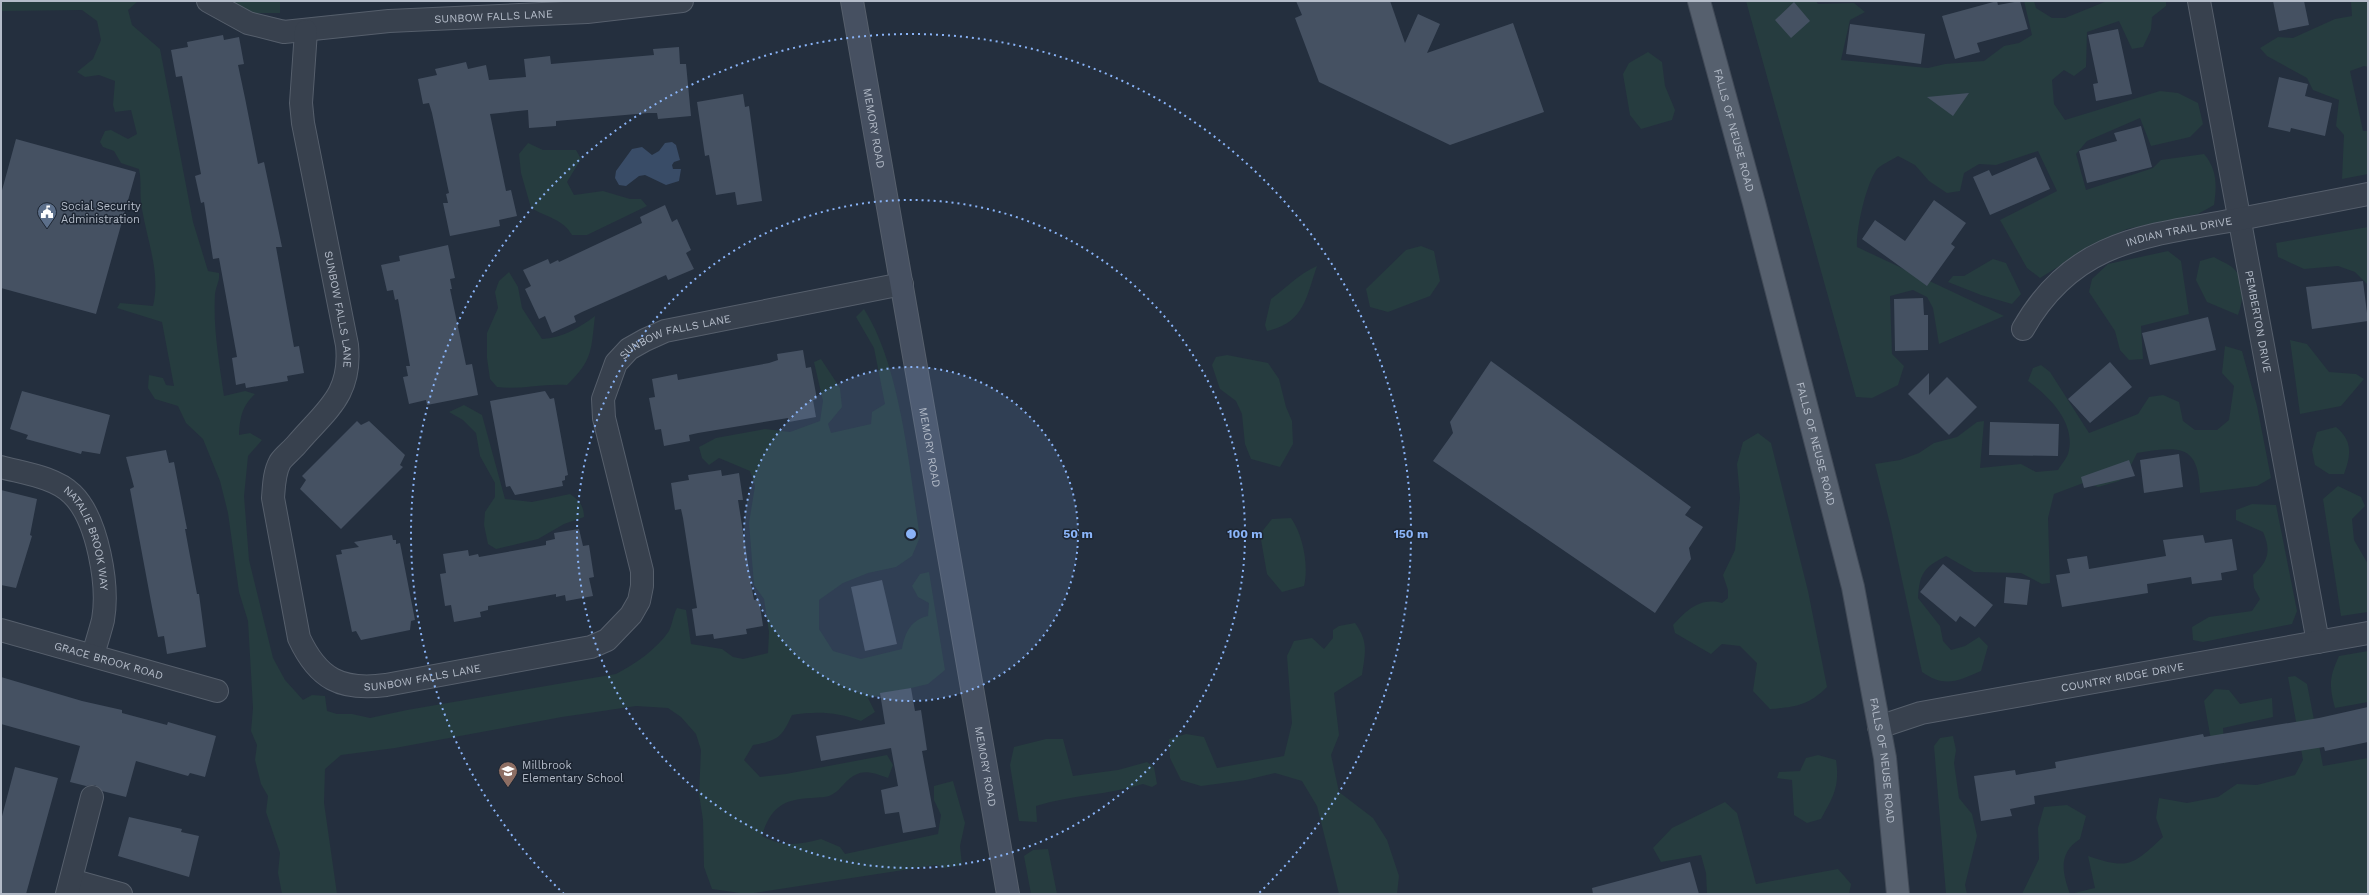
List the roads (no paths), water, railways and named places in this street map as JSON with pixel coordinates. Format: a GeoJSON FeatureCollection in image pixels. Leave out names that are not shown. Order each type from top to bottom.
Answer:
{"type":"FeatureCollection","features":[{"type":"Feature","properties":{"kind":"main road","name":"FALLS OF NEUSE ROAD"},"geometry":{"type":"LineString","coordinates":[[1699,1],[1835,513],[1864,637],[1879,726],[1893,830],[1898,894]]}},
{"type":"Feature","properties":{"kind":"street","name":"SUNBOW FALLS LANE"},"geometry":{"type":"LineString","coordinates":[[208,1],[248,23],[284,32],[306,31],[389,21],[587,12],[682,1]]}},
{"type":"Feature","properties":{"kind":"street","name":"MEMORY ROAD"},"geometry":{"type":"LineString","coordinates":[[852,1],[1008,894]]}},
{"type":"Feature","properties":{"kind":"street","name":"PEMBERTON DRIVE"},"geometry":{"type":"LineString","coordinates":[[2199,1],[2318,642]]}},
{"type":"Feature","properties":{"kind":"street","name":"SUNBOW FALLS LANE"},"geometry":{"type":"LineString","coordinates":[[306,31],[301,103],[303,123],[347,346],[349,364],[347,379],[340,394],[280,462],[274,480],[273,498],[299,638],[307,655],[318,670],[332,680],[368,688],[591,647],[607,640],[631,615],[639,601],[642,579],[642,571],[604,418],[603,399],[616,363],[629,349],[665,331],[902,284]]}},
{"type":"Feature","properties":{"kind":"street","name":"INDIAN TRAIL DRIVE"},"geometry":{"type":"LineString","coordinates":[[2023,329],[2036,306],[2050,289],[2068,272],[2095,255],[2129,241],[2181,229],[2368,194]]}},
{"type":"Feature","properties":{"kind":"street","name":"NATALIE BROOK WAY"},"geometry":{"type":"LineString","coordinates":[[1,467],[52,482],[71,493],[84,509],[101,562],[105,592],[103,620],[93,656]]}},
{"type":"Feature","properties":{"kind":"street","name":"GRACE BROOK ROAD"},"geometry":{"type":"LineString","coordinates":[[1,630],[217,691]]}},
{"type":"Feature","properties":{"kind":"street","name":"COUNTRY RIDGE DRIVE"},"geometry":{"type":"LineString","coordinates":[[1879,726],[1921,713],[2368,633]]}},
{"type":"Feature","properties":{"kind":"street"},"geometry":{"type":"LineString","coordinates":[[92,797],[69,887],[121,894]]}},
{"type":"Feature","properties":{"kind":"water"},"geometry":{"type":"Polygon","coordinates":[[[672,142],[676,145],[680,160],[674,162],[672,165],[673,169],[681,169],[679,181],[666,185],[645,175],[639,176],[626,186],[619,185],[615,178],[616,171],[632,149],[642,147],[652,155],[659,151],[665,143],[672,142]]]}},
{"type":"Feature","properties":{"kind":"place","name":"Social Security Administration"},"geometry":{"type":"Point","coordinates":[47,229]}},
{"type":"Feature","properties":{"kind":"place","name":"Millbrook Elementary School"},"geometry":{"type":"Point","coordinates":[508,788]}}]}
